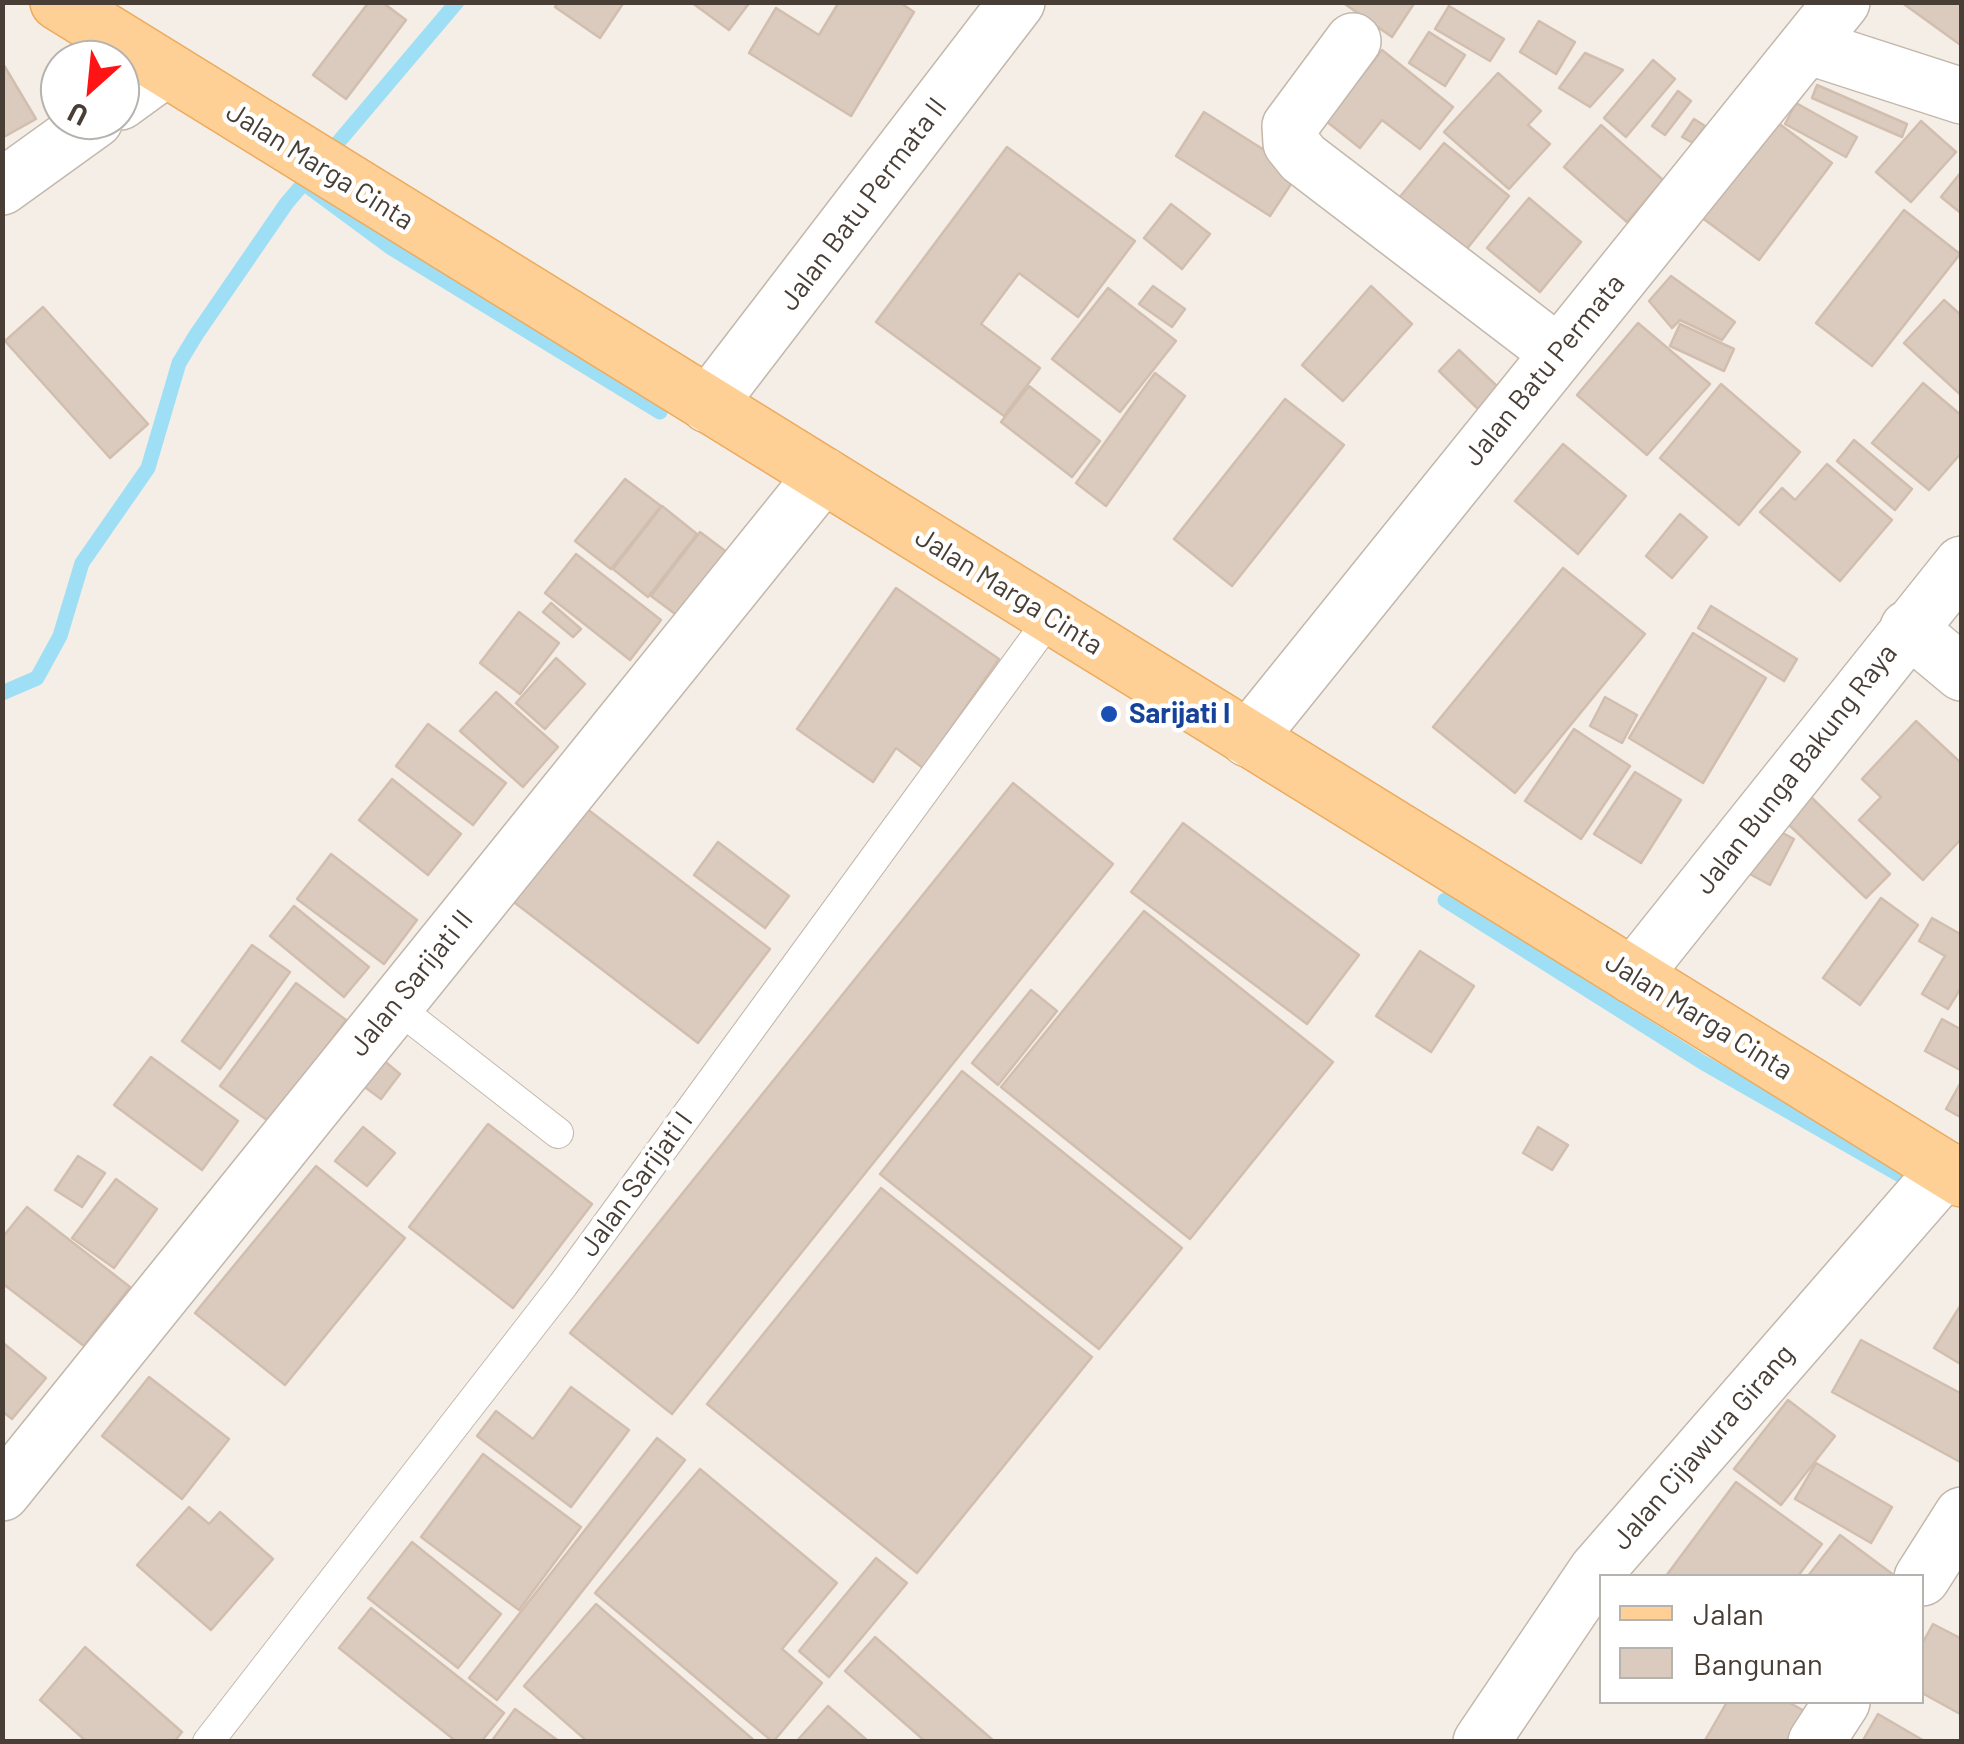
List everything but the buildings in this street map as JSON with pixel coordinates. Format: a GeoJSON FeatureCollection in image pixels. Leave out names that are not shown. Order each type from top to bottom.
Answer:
{"type":"FeatureCollection","features":[{"type":"Feature","properties":{"kind":"main road","name":"Jalan Marga Cinta"},"geometry":{"type":"LineString","coordinates":[[82,9],[164,70],[1954,1174]]}},
{"type":"Feature","properties":{"kind":"street","name":"Jalan Batu Permata II"},"geometry":{"type":"LineString","coordinates":[[708,405],[1017,2]]}},
{"type":"Feature","properties":{"kind":"street","name":"Jalan Batu Permata"},"geometry":{"type":"LineString","coordinates":[[1248,739],[1842,2]]}},
{"type":"Feature","properties":{"kind":"street"},"geometry":{"type":"LineString","coordinates":[[1353,41],[1290,126],[1291,143],[1303,158],[1557,352]]}},
{"type":"Feature","properties":{"kind":"street"},"geometry":{"type":"LineString","coordinates":[[1807,46],[1962,96]]}},
{"type":"Feature","properties":{"kind":"street"},"geometry":{"type":"LineString","coordinates":[[140,87],[164,70]]}},
{"type":"Feature","properties":{"kind":"street"},"geometry":{"type":"LineString","coordinates":[[2,187],[67,140]]}},
{"type":"Feature","properties":{"kind":"street","name":"Jalan Sarijati II"},"geometry":{"type":"LineString","coordinates":[[2,1493],[822,475]]}},
{"type":"Feature","properties":{"kind":"street","name":"Jalan Bunga Bakung Raya"},"geometry":{"type":"LineString","coordinates":[[1633,976],[1962,564]]}},
{"type":"Feature","properties":{"kind":"street"},"geometry":{"type":"LineString","coordinates":[[1908,628],[1962,673]]}},
{"type":"Feature","properties":{"kind":"street","name":"Jalan Cijawura Girang"},"geometry":{"type":"LineString","coordinates":[[1481,1742],[1597,1570],[1954,1174]]}},
{"type":"Feature","properties":{"kind":"street"},"geometry":{"type":"LineString","coordinates":[[1924,1575],[1962,1515]]}},
{"type":"Feature","properties":{"kind":"street"},"geometry":{"type":"LineString","coordinates":[[1816,1742],[1841,1704]]}},
{"type":"Feature","properties":{"kind":"lane","name":"Jalan Sarijati I"},"geometry":{"type":"LineString","coordinates":[[208,1742],[563,1284],[1052,617]]}},
{"type":"Feature","properties":{"kind":"lane"},"geometry":{"type":"LineString","coordinates":[[394,1004],[558,1133]]}},
{"type":"Feature","properties":{"kind":"waterway"},"geometry":{"type":"LineString","coordinates":[[2,693],[37,678],[60,636],[82,563],[148,468],[179,363],[196,335],[286,204],[457,2]]}},
{"type":"Feature","properties":{"kind":"waterway"},"geometry":{"type":"LineString","coordinates":[[310,188],[390,247],[660,412]]}},
{"type":"Feature","properties":{"kind":"waterway"},"geometry":{"type":"LineString","coordinates":[[1445,900],[1702,1062],[1900,1175]]}},
{"type":"Feature","properties":{"kind":"place","name":"Sarijati I"},"geometry":{"type":"Point","coordinates":[1109,714]}}]}
